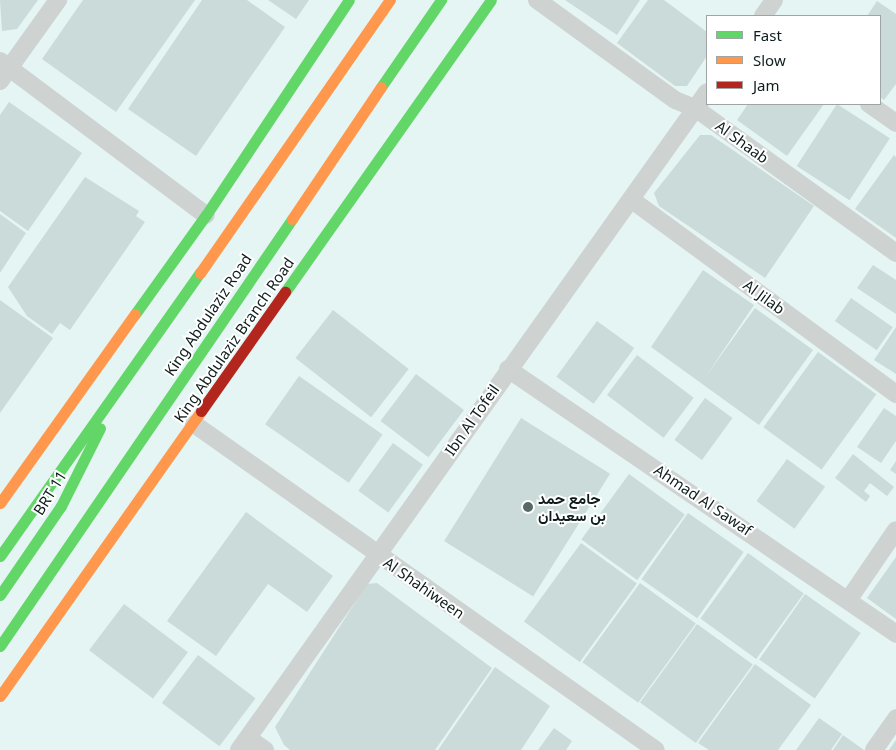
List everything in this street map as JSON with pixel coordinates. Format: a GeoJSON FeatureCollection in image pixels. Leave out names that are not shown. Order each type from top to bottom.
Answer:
{"type":"FeatureCollection","features":[{"type":"Feature","properties":{"kind":"main road"},"geometry":{"type":"LineString","coordinates":[[0,503],[206,215],[349,0]]}},
{"type":"Feature","properties":{"kind":"main road","name":"King Abdulaziz Road"},"geometry":{"type":"LineString","coordinates":[[0,556],[112,400],[390,0]]}},
{"type":"Feature","properties":{"kind":"main road","name":"King Abdulaziz Road"},"geometry":{"type":"LineString","coordinates":[[0,646],[441,0]]}},
{"type":"Feature","properties":{"kind":"main road","name":"King Abdulaziz Branch Road"},"geometry":{"type":"LineString","coordinates":[[0,696],[194,424],[491,0]]}},
{"type":"Feature","properties":{"kind":"main road","name":"BRT 11"},"geometry":{"type":"LineString","coordinates":[[0,595],[61,506],[84,464],[112,400]]}},
{"type":"Feature","properties":{"kind":"main road"},"geometry":{"type":"LineString","coordinates":[[64,530],[78,519],[89,517]]}},
{"type":"Feature","properties":{"kind":"main road"},"geometry":{"type":"LineString","coordinates":[[5,607],[53,540]]}},
{"type":"Feature","properties":{"kind":"street"},"geometry":{"type":"LineString","coordinates":[[58,0],[3,70],[206,215]]}},
{"type":"Feature","properties":{"kind":"street","name":"Al Shaab"},"geometry":{"type":"LineString","coordinates":[[538,0],[675,100],[695,108],[896,252]]}},
{"type":"Feature","properties":{"kind":"street"},"geometry":{"type":"LineString","coordinates":[[764,15],[774,0]]}},
{"type":"Feature","properties":{"kind":"street","name":"Ibn Al Tofeil"},"geometry":{"type":"LineString","coordinates":[[243,744],[508,369],[632,200],[706,93]]}},
{"type":"Feature","properties":{"kind":"street"},"geometry":{"type":"LineString","coordinates":[[870,105],[896,123]]}},
{"type":"Feature","properties":{"kind":"street","name":"Al Jilab"},"geometry":{"type":"LineString","coordinates":[[632,200],[896,394]]}},
{"type":"Feature","properties":{"kind":"street","name":"Ahmad Al Sawaf"},"geometry":{"type":"LineString","coordinates":[[508,369],[849,599],[896,634]]}},
{"type":"Feature","properties":{"kind":"street","name":"Al Shahiween"},"geometry":{"type":"LineString","coordinates":[[194,424],[377,556],[656,750]]}},
{"type":"Feature","properties":{"kind":"street"},"geometry":{"type":"LineString","coordinates":[[849,599],[896,530]]}},
{"type":"Feature","properties":{"kind":"street"},"geometry":{"type":"LineString","coordinates":[[874,750],[896,718]]}},
{"type":"Feature","properties":{"kind":"street"},"geometry":{"type":"LineString","coordinates":[[243,744],[264,750]]}},
{"type":"Feature","properties":{"kind":"building"},"geometry":{"type":"Polygon","coordinates":[[[0,0],[38,0],[17,29],[2,31],[0,0]]]}},
{"type":"Feature","properties":{"kind":"building"},"geometry":{"type":"Polygon","coordinates":[[[83,0],[195,0],[116,112],[42,59],[83,0]]]}},
{"type":"Feature","properties":{"kind":"building"},"geometry":{"type":"Polygon","coordinates":[[[202,0],[247,0],[285,27],[196,156],[128,109],[202,0]]]}},
{"type":"Feature","properties":{"kind":"building"},"geometry":{"type":"Polygon","coordinates":[[[268,0],[309,0],[296,19],[268,0]]]}},
{"type":"Feature","properties":{"kind":"building"},"geometry":{"type":"Polygon","coordinates":[[[565,0],[640,0],[617,35],[565,0]]]}},
{"type":"Feature","properties":{"kind":"building"},"geometry":{"type":"Polygon","coordinates":[[[648,0],[664,0],[706,31],[706,58],[687,86],[675,86],[617,43],[648,0]]]}},
{"type":"Feature","properties":{"kind":"building"},"geometry":{"type":"Polygon","coordinates":[[[877,1],[896,14],[896,84],[884,100],[881,98],[881,15],[868,15],[877,1]]]}},
{"type":"Feature","properties":{"kind":"building"},"geometry":{"type":"Polygon","coordinates":[[[9,102],[82,153],[28,231],[0,211],[0,115],[9,102]]]}},
{"type":"Feature","properties":{"kind":"building"},"geometry":{"type":"Polygon","coordinates":[[[747,105],[823,105],[787,156],[737,120],[747,105]]]}},
{"type":"Feature","properties":{"kind":"building"},"geometry":{"type":"Polygon","coordinates":[[[836,105],[890,138],[850,200],[797,166],[836,105]]]}},
{"type":"Feature","properties":{"kind":"building"},"geometry":{"type":"Polygon","coordinates":[[[700,135],[711,135],[814,206],[765,278],[659,206],[654,193],[700,135]]]}},
{"type":"Feature","properties":{"kind":"building"},"geometry":{"type":"Polygon","coordinates":[[[894,155],[896,157],[896,238],[855,209],[894,155]]]}},
{"type":"Feature","properties":{"kind":"building"},"geometry":{"type":"Polygon","coordinates":[[[85,177],[139,211],[136,216],[145,222],[70,330],[60,323],[52,334],[27,316],[8,287],[85,177]]]}},
{"type":"Feature","properties":{"kind":"building"},"geometry":{"type":"Polygon","coordinates":[[[0,214],[26,233],[0,273],[0,214]]]}},
{"type":"Feature","properties":{"kind":"building"},"geometry":{"type":"Polygon","coordinates":[[[873,265],[896,280],[896,314],[857,288],[873,265]]]}},
{"type":"Feature","properties":{"kind":"building"},"geometry":{"type":"Polygon","coordinates":[[[703,270],[754,305],[706,376],[755,308],[813,350],[759,425],[651,347],[703,270]]]}},
{"type":"Feature","properties":{"kind":"building"},"geometry":{"type":"Polygon","coordinates":[[[851,298],[893,327],[877,350],[835,321],[851,298]]]}},
{"type":"Feature","properties":{"kind":"building"},"geometry":{"type":"Polygon","coordinates":[[[0,300],[53,338],[0,413],[0,300]]]}},
{"type":"Feature","properties":{"kind":"building"},"geometry":{"type":"Polygon","coordinates":[[[333,310],[409,369],[371,417],[295,358],[333,310]]]}},
{"type":"Feature","properties":{"kind":"building"},"geometry":{"type":"Polygon","coordinates":[[[597,321],[634,348],[594,404],[556,377],[597,321]]]}},
{"type":"Feature","properties":{"kind":"building"},"geometry":{"type":"Polygon","coordinates":[[[896,327],[896,374],[874,360],[896,327]]]}},
{"type":"Feature","properties":{"kind":"building"},"geometry":{"type":"Polygon","coordinates":[[[818,352],[876,394],[822,470],[763,427],[818,352]]]}},
{"type":"Feature","properties":{"kind":"building"},"geometry":{"type":"Polygon","coordinates":[[[637,355],[694,398],[664,438],[607,395],[637,355]]]}},
{"type":"Feature","properties":{"kind":"building"},"geometry":{"type":"Polygon","coordinates":[[[416,374],[464,410],[428,457],[380,421],[416,374]]]}},
{"type":"Feature","properties":{"kind":"building"},"geometry":{"type":"Polygon","coordinates":[[[299,376],[383,435],[349,483],[265,424],[299,376]]]}},
{"type":"Feature","properties":{"kind":"building"},"geometry":{"type":"Polygon","coordinates":[[[705,398],[733,418],[702,460],[674,440],[705,398]]]}},
{"type":"Feature","properties":{"kind":"building"},"geometry":{"type":"Polygon","coordinates":[[[884,408],[896,416],[896,441],[881,463],[857,447],[884,408]]]}},
{"type":"Feature","properties":{"kind":"building","name":"جامع حمد بن سعيدان"},"geometry":{"type":"Polygon","coordinates":[[[521,418],[610,474],[533,597],[444,541],[521,418]]]}},
{"type":"Feature","properties":{"kind":"building"},"geometry":{"type":"Polygon","coordinates":[[[393,443],[423,465],[388,512],[358,491],[393,443]]]}},
{"type":"Feature","properties":{"kind":"building"},"geometry":{"type":"Polygon","coordinates":[[[853,454],[894,487],[887,496],[870,483],[864,491],[870,496],[866,502],[835,478],[853,454]]]}},
{"type":"Feature","properties":{"kind":"building"},"geometry":{"type":"Polygon","coordinates":[[[787,459],[825,487],[794,529],[756,501],[787,459]]]}},
{"type":"Feature","properties":{"kind":"building"},"geometry":{"type":"Polygon","coordinates":[[[896,461],[896,474],[890,470],[896,461]]]}},
{"type":"Feature","properties":{"kind":"building"},"geometry":{"type":"Polygon","coordinates":[[[629,474],[685,515],[637,580],[581,540],[629,474]]]}},
{"type":"Feature","properties":{"kind":"building"},"geometry":{"type":"Polygon","coordinates":[[[246,512],[333,576],[307,612],[268,584],[216,656],[167,621],[246,512]]]}},
{"type":"Feature","properties":{"kind":"building"},"geometry":{"type":"Polygon","coordinates":[[[688,513],[744,552],[697,618],[642,579],[688,513]]]}},
{"type":"Feature","properties":{"kind":"building"},"geometry":{"type":"Polygon","coordinates":[[[581,543],[637,584],[580,662],[524,621],[581,543]]]}},
{"type":"Feature","properties":{"kind":"building"},"geometry":{"type":"Polygon","coordinates":[[[748,553],[804,594],[756,659],[700,619],[748,553]]]}},
{"type":"Feature","properties":{"kind":"building"},"geometry":{"type":"Polygon","coordinates":[[[896,557],[896,619],[867,598],[896,557]]]}},
{"type":"Feature","properties":{"kind":"building"},"geometry":{"type":"Polygon","coordinates":[[[377,583],[492,668],[435,750],[290,750],[284,745],[275,727],[367,584],[377,583]]]}},
{"type":"Feature","properties":{"kind":"building"},"geometry":{"type":"Polygon","coordinates":[[[640,583],[696,624],[638,703],[582,662],[640,583]]]}},
{"type":"Feature","properties":{"kind":"building"},"geometry":{"type":"Polygon","coordinates":[[[805,594],[861,633],[815,699],[759,660],[805,594]]]}},
{"type":"Feature","properties":{"kind":"building"},"geometry":{"type":"Polygon","coordinates":[[[124,604],[188,652],[153,698],[89,650],[124,604]]]}},
{"type":"Feature","properties":{"kind":"building"},"geometry":{"type":"Polygon","coordinates":[[[697,624],[753,665],[696,743],[640,702],[697,624]]]}},
{"type":"Feature","properties":{"kind":"building"},"geometry":{"type":"Polygon","coordinates":[[[198,655],[256,698],[219,746],[162,703],[198,655]]]}},
{"type":"Feature","properties":{"kind":"building"},"geometry":{"type":"Polygon","coordinates":[[[755,664],[811,705],[778,750],[709,750],[698,743],[755,664]]]}},
{"type":"Feature","properties":{"kind":"building"},"geometry":{"type":"Polygon","coordinates":[[[495,667],[550,706],[521,750],[438,750],[495,667]]]}},
{"type":"Feature","properties":{"kind":"building"},"geometry":{"type":"Polygon","coordinates":[[[819,718],[842,734],[831,750],[796,750],[819,718]]]}},
{"type":"Feature","properties":{"kind":"building"},"geometry":{"type":"Polygon","coordinates":[[[554,728],[572,741],[566,750],[538,750],[554,728]]]}},
{"type":"Feature","properties":{"kind":"building"},"geometry":{"type":"Polygon","coordinates":[[[843,735],[864,750],[833,750],[843,735]]]}},
{"type":"Feature","properties":{"kind":"building"},"geometry":{"type":"Polygon","coordinates":[[[896,740],[896,750],[889,750],[896,740]]]}},
{"type":"Feature","properties":{"kind":"traffic: fast"},"geometry":{"type":"LineString","coordinates":[[135,314],[206,215],[349,0]]}},
{"type":"Feature","properties":{"kind":"traffic: fast"},"geometry":{"type":"LineString","coordinates":[[381,87],[441,0]]}},
{"type":"Feature","properties":{"kind":"traffic: fast"},"geometry":{"type":"LineString","coordinates":[[285,292],[491,0]]}},
{"type":"Feature","properties":{"kind":"traffic: fast"},"geometry":{"type":"LineString","coordinates":[[0,646],[292,219]]}},
{"type":"Feature","properties":{"kind":"traffic: fast"},"geometry":{"type":"LineString","coordinates":[[0,556],[200,273]]}},
{"type":"Feature","properties":{"kind":"traffic: fast"},"geometry":{"type":"LineString","coordinates":[[0,595],[61,506],[100,428]]}},
{"type":"Feature","properties":{"kind":"traffic: slow"},"geometry":{"type":"LineString","coordinates":[[200,273],[390,0]]}},
{"type":"Feature","properties":{"kind":"traffic: slow"},"geometry":{"type":"LineString","coordinates":[[292,219],[381,87]]}},
{"type":"Feature","properties":{"kind":"traffic: slow"},"geometry":{"type":"LineString","coordinates":[[0,503],[135,314]]}},
{"type":"Feature","properties":{"kind":"traffic: slow"},"geometry":{"type":"LineString","coordinates":[[0,696],[201,411]]}},
{"type":"Feature","properties":{"kind":"traffic: jam"},"geometry":{"type":"LineString","coordinates":[[201,411],[285,292]]}},
{"type":"Feature","properties":{"kind":"place","name":"جامع حمد بن سعيدان"},"geometry":{"type":"Point","coordinates":[528,507]}}]}
